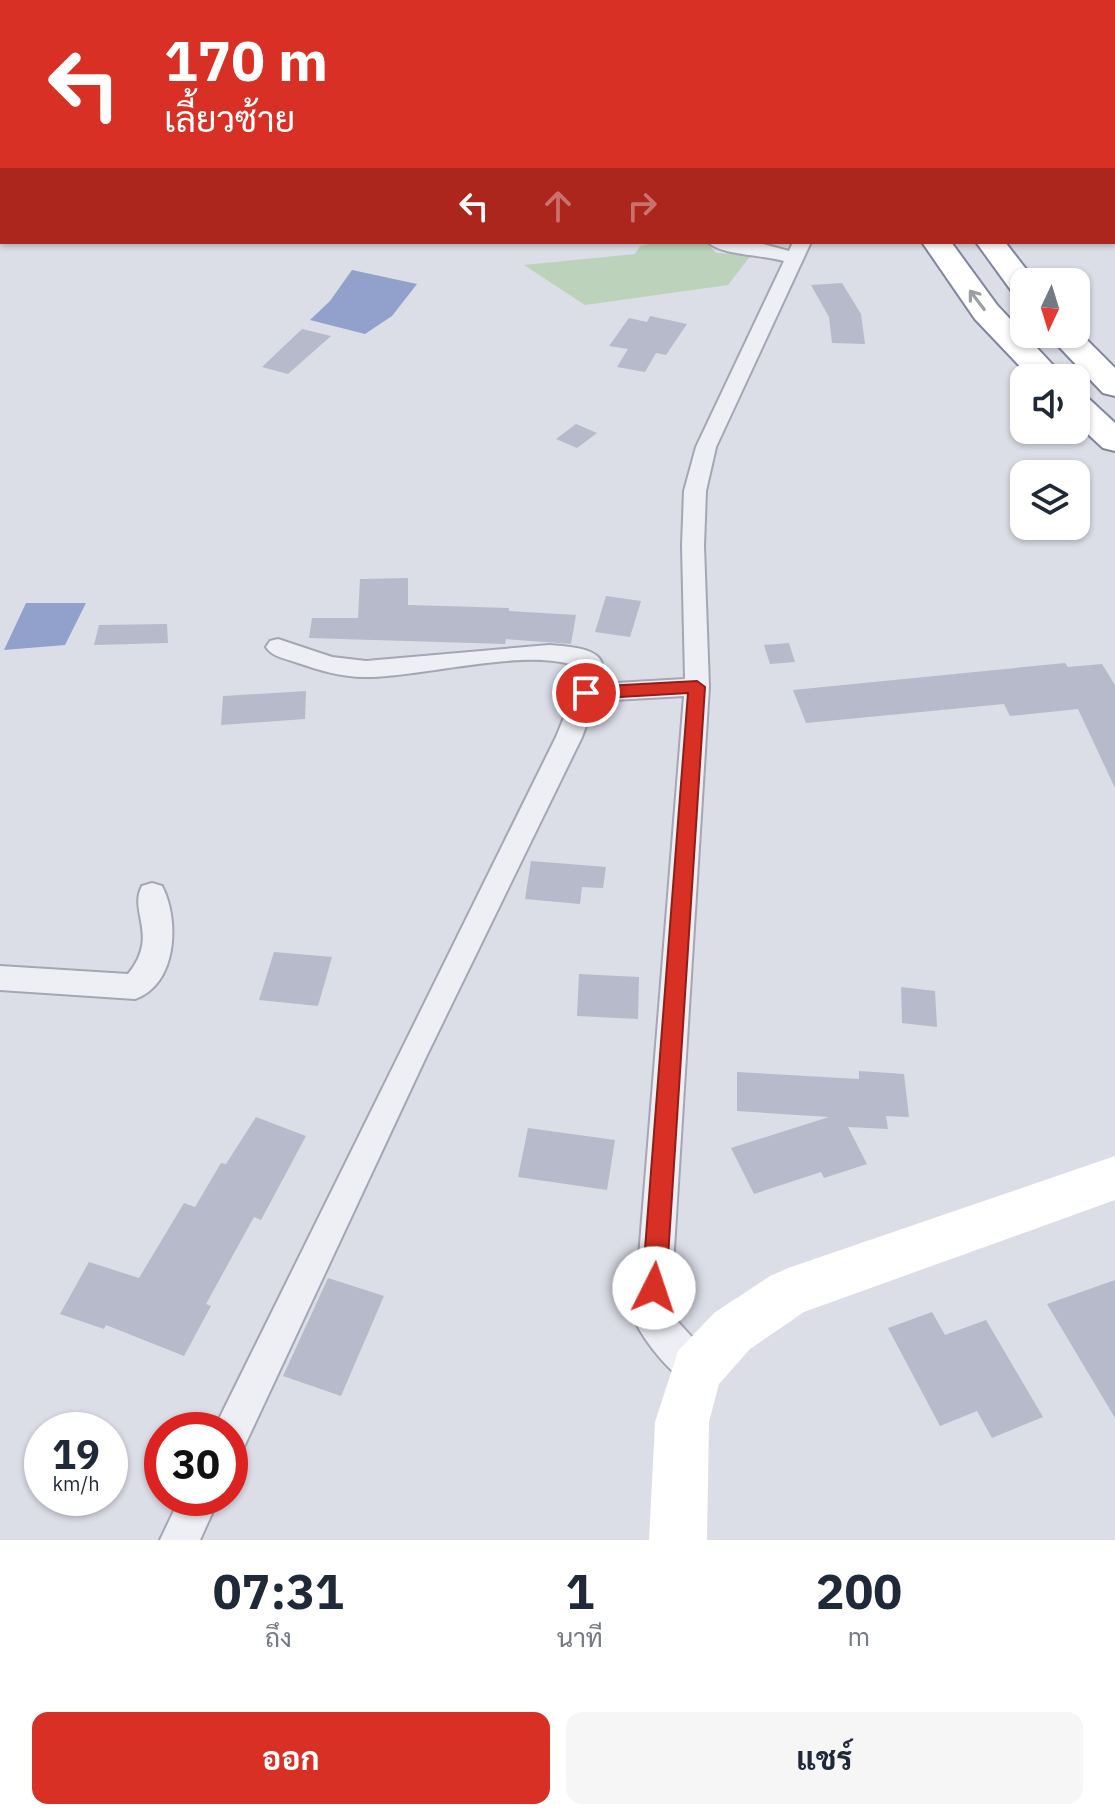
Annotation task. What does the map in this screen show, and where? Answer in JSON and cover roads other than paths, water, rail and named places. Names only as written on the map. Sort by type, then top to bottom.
[{"type":"highway","points":[[937,244],[986,312],[1036,364]]},
{"type":"highway","points":[[992,244],[1010,268]]},
{"type":"highway","points":[[1077,348],[1115,386]]},
{"type":"highway","points":[[1090,418],[1115,441]]},
{"type":"main road","points":[[678,1540],[682,1422],[697,1370],[732,1331],[788,1293],[1115,1178]]},
{"type":"street","points":[[697,1370],[652,1319],[697,687],[693,546],[695,491],[706,447],[798,250],[720,244]]},
{"type":"street","points":[[241,1412],[404,1071],[569,737],[586,693],[590,663],[584,658],[566,654],[508,655],[369,669],[343,668],[278,647]]},
{"type":"street","points":[[586,693],[697,687]]},
{"type":"street","points":[[0,978],[135,987],[149,972],[161,939],[152,894]]},
{"type":"street","points":[[180,1540],[191,1516]]},
{"type":"water","points":[[352,270],[417,284],[392,316],[365,334],[310,320],[330,301]]},
{"type":"water","points":[[26,603],[86,603],[65,645],[4,650]]}]
